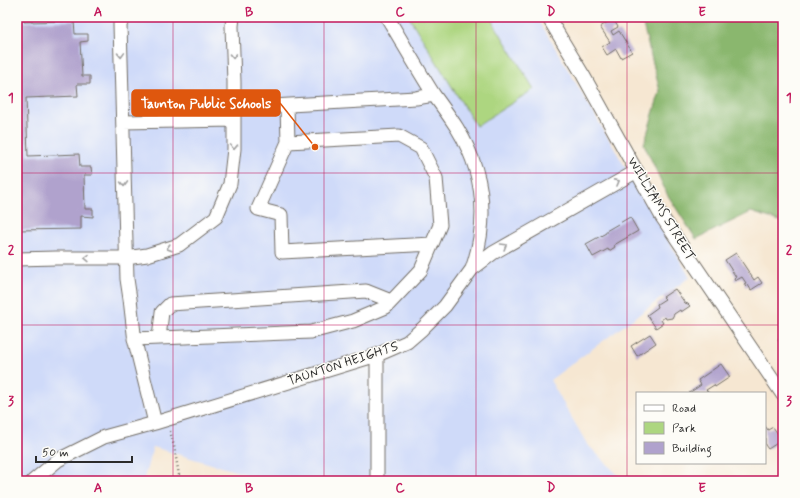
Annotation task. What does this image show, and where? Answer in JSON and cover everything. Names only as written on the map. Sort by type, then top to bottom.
[{"type":"street","points":[[125,17],[120,24],[127,279],[134,339],[161,421]]},
{"type":"street","points":[[17,259],[126,258],[147,254],[179,245],[216,217],[230,184],[234,149],[233,17]]},
{"type":"street","points":[[387,17],[434,95],[457,128],[478,173],[481,195],[481,220],[478,253],[472,269]]},
{"type":"street","name":"WILLIAMS STREET","points":[[548,17],[662,217],[783,395]]},
{"type":"street","points":[[123,122],[234,114],[287,106],[343,101],[416,98],[434,95]]},
{"type":"street","points":[[287,106],[288,142],[258,209],[281,215],[282,252],[432,244]]},
{"type":"street","points":[[134,339],[311,332],[353,321],[386,307],[421,270],[440,225],[436,178],[421,148],[399,136],[288,142]]},
{"type":"street","name":"TAUNTON HEIGHTS","points":[[32,481],[58,460],[104,437],[377,355],[407,342],[422,330],[445,306],[472,269],[504,246],[637,171]]},
{"type":"street","points":[[159,338],[162,312],[170,304],[366,290],[391,301]]},
{"type":"street","points":[[377,355],[377,481]]},
{"type":"path","points":[[161,421],[174,446],[180,481]]},
{"type":"shaded area","points":[[17,17],[537,17],[690,277],[550,380],[587,444],[621,478],[629,481],[270,481],[153,447],[143,481],[17,481]]},
{"type":"green space","points":[[409,17],[490,17],[534,89],[476,126]]},
{"type":"green space","points":[[641,17],[783,17],[783,222],[751,212],[696,239],[667,194],[644,144],[660,91]]},
{"type":"building","points":[[17,17],[24,17],[24,22],[74,21],[75,34],[88,34],[88,41],[80,42],[82,76],[90,76],[90,84],[77,84],[78,96],[26,98],[28,156],[79,154],[80,167],[91,167],[92,175],[84,175],[85,209],[93,209],[93,217],[81,216],[81,229],[17,230]]},
{"type":"building","points":[[247,17],[253,17],[253,20],[247,20]]},
{"type":"building","points":[[613,19],[618,27],[611,31],[613,35],[619,31],[632,52],[621,58],[616,49],[607,55],[602,47],[610,42],[600,27]]},
{"type":"building","points":[[630,217],[638,231],[614,245],[615,247],[609,251],[608,249],[593,257],[586,244]]},
{"type":"building","points":[[736,253],[754,280],[758,277],[762,283],[751,290],[748,285],[746,287],[744,284],[746,283],[742,277],[735,281],[734,279],[736,277],[725,260]]},
{"type":"building","points":[[675,289],[685,303],[690,306],[681,312],[680,310],[674,314],[672,318],[666,319],[665,317],[661,320],[663,323],[656,328],[647,315],[658,307],[657,304],[665,299],[663,297]]},
{"type":"building","points":[[650,334],[656,343],[637,356],[631,346]]},
{"type":"building","points":[[783,336],[783,348],[778,340]]},
{"type":"building","points":[[721,364],[730,377],[715,387],[714,385],[706,390],[708,392],[690,392],[701,385],[698,380]]},
{"type":"building","points":[[766,427],[768,430],[773,427],[782,440],[768,449],[766,446]]},
{"type":"place","name":"Taunton Public Schools","points":[[315,147]]}]
